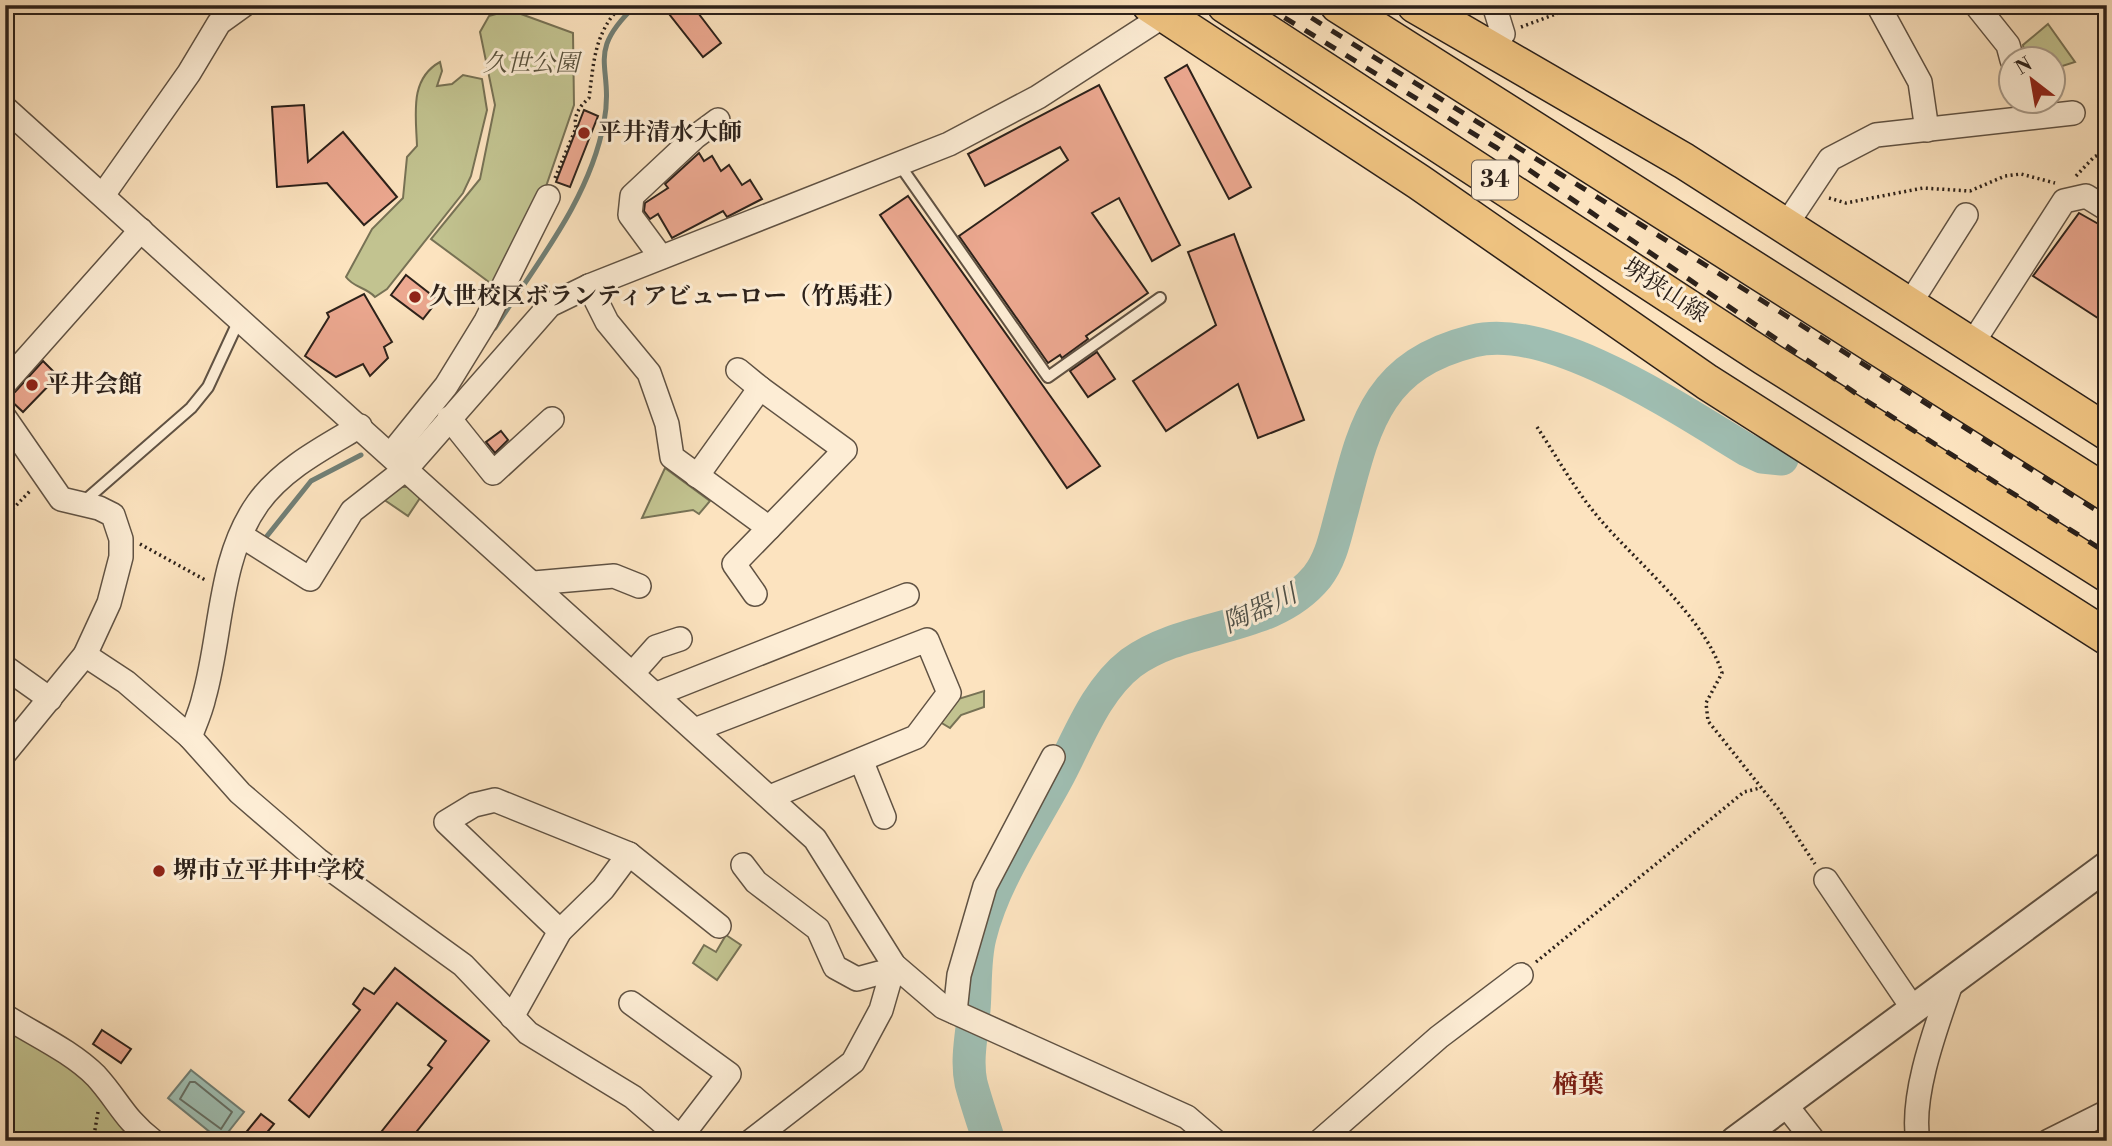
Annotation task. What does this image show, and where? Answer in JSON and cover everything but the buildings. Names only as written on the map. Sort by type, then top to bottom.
[{"type":"main road","name":"堺狭山線","points":[[1225,5],[1764,357],[2105,573]]},
{"type":"main road","name":"34","points":[[1338,5],[1526,127],[1802,298],[2107,493]]},
{"type":"main road","points":[[1415,5],[1490,39],[1786,225],[2107,432]]},
{"type":"main road","points":[[1165,8],[1707,382],[2107,637]]},
{"type":"street","points":[[103,195],[189,73],[219,23],[244,5]]},
{"type":"street","points":[[1490,39],[1494,5]]},
{"type":"street","points":[[1878,5],[1920,82],[1927,130]]},
{"type":"street","points":[[1976,5],[2008,46]]},
{"type":"street","points":[[242,536],[310,579],[352,511],[399,461],[449,418],[550,305],[589,286],[949,144],[1038,97],[1165,8]]},
{"type":"street","points":[[5,108],[697,729],[815,839],[892,971],[943,1007],[1187,1117],[1215,1141]]},
{"type":"street","points":[[2066,113],[2073,113]]},
{"type":"street","points":[[1786,225],[1830,159],[1853,144],[1876,135],[1927,130],[1996,115]]},
{"type":"street","points":[[661,257],[630,215],[632,196],[695,137],[718,120]]},
{"type":"street","points":[[1972,344],[2064,201],[2086,196],[2107,209]]},
{"type":"street","points":[[399,461],[486,321],[548,197]]},
{"type":"street","points":[[1909,304],[1966,215]]},
{"type":"street","points":[[5,383],[141,230]]},
{"type":"street","points":[[589,286],[607,322],[649,373],[667,425],[673,457],[769,528]]},
{"type":"street","points":[[738,370],[845,450],[734,564],[755,594]]},
{"type":"street","points":[[697,476],[760,388]]},
{"type":"street","points":[[5,418],[61,499],[113,515],[121,538],[121,557],[109,603],[85,655],[5,753]]},
{"type":"street","points":[[449,418],[493,473],[552,419]]},
{"type":"street","points":[[191,737],[205,696],[219,610],[242,536],[259,502],[300,463],[360,426]]},
{"type":"street","points":[[534,583],[614,576],[639,586]]},
{"type":"street","points":[[657,694],[907,596]]},
{"type":"street","points":[[633,673],[656,647],[680,639]]},
{"type":"street","points":[[697,729],[927,640],[949,693],[916,737],[770,797]]},
{"type":"street","points":[[85,655],[125,682],[191,737],[240,793],[318,860],[463,965],[528,1033],[633,1097],[682,1139],[729,1074],[631,1003]]},
{"type":"street","points":[[5,667],[50,699]]},
{"type":"street","points":[[958,1013],[963,962],[985,886],[1053,757]]},
{"type":"street","points":[[861,760],[884,817]]},
{"type":"street","points":[[561,931],[446,822],[474,805],[495,800],[629,854],[719,925]]},
{"type":"street","points":[[512,1017],[561,931],[603,889],[629,854]]},
{"type":"street","points":[[743,865],[757,882],[818,929],[835,967],[857,979],[892,971]]},
{"type":"street","points":[[1735,1141],[2107,866]]},
{"type":"street","points":[[1826,880],[1914,1010]]},
{"type":"street","points":[[751,1141],[853,1062],[881,1010],[892,971]]},
{"type":"street","points":[[1320,1141],[1439,1037],[1521,975]]},
{"type":"street","points":[[1918,1141],[1915,1124],[1920,1095],[1938,1021],[1952,981]]},
{"type":"street","points":[[5,1016],[83,1065],[97,1078],[132,1125],[153,1141]]},
{"type":"street","points":[[1786,1104],[1814,1141]]},
{"type":"street","points":[[2049,1141],[2107,1112]]},
{"type":"lane","points":[[899,164],[1048,377],[1160,298]]},
{"type":"lane","points":[[81,504],[191,408],[208,387],[240,318]]},
{"type":"path","points":[[548,197],[576,128],[574,120],[580,107],[589,98],[596,46],[607,20],[622,5]]},
{"type":"path","points":[[1490,39],[1580,5]]},
{"type":"path","points":[[2068,179],[2078,175],[2094,157],[2107,150]]},
{"type":"path","points":[[1806,193],[1846,203],[1923,188],[1970,191],[2005,176],[2021,174],[2053,183],[2061,181]]},
{"type":"path","points":[[1537,427],[1598,517],[1634,552],[1715,651],[1722,673],[1706,704],[1709,722],[1780,811],[1826,880]]},
{"type":"path","points":[[5,517],[44,478]]},
{"type":"path","points":[[139,544],[225,590]]},
{"type":"path","points":[[1521,975],[1744,792],[1760,788]]},
{"type":"green space","name":"久世公園","points":[[510,10],[573,33],[574,105],[542,198],[497,288],[431,239],[480,179],[495,105],[480,32],[489,16]]},
{"type":"green space","points":[[2048,24],[2064,46],[2023,46]]},
{"type":"green space","points":[[2066,49],[2075,62],[2066,65]]},
{"type":"green space","points":[[440,62],[442,71],[437,86],[452,84],[463,75],[482,79],[487,110],[471,176],[463,193],[387,289],[375,297],[346,277],[372,229],[403,198],[407,157],[417,146],[416,99],[423,78]]},
{"type":"green space","points":[[665,468],[710,501],[699,514],[693,510],[642,518]]},
{"type":"green space","points":[[400,487],[411,487],[420,498],[408,516],[383,499]]},
{"type":"green space","points":[[984,691],[984,707],[961,715],[950,728],[940,722],[955,700]]},
{"type":"green space","points":[[726,935],[741,945],[717,980],[693,963],[704,945],[716,952]]},
{"type":"green space","points":[[5,1024],[90,1082],[139,1141],[5,1141]]},
{"type":"water","points":[[191,1070],[244,1112],[221,1141],[168,1098]]},
{"type":"waterway","points":[[495,328],[560,230],[587,178],[604,122],[605,49],[610,36],[636,5]]},
{"type":"waterway","name":"陶器川","points":[[989,1141],[971,1083],[969,1065],[980,937],[1004,874],[1089,715],[1108,687],[1131,663],[1177,640],[1253,618],[1276,608],[1298,595],[1317,577],[1332,548],[1357,455],[1367,429],[1378,405],[1393,385],[1413,367],[1440,352],[1473,341],[1504,338],[1539,344],[1576,356],[1614,373],[1747,450],[1762,457],[1782,459]]},
{"type":"waterway","points":[[267,536],[311,481],[361,455]]},
{"type":"railway","points":[[1264,5],[1497,148],[1867,401],[2107,553]]},
{"type":"railway","points":[[1291,5],[2107,517]]},
{"type":"place","name":"平井清水大師","points":[[584,133]]},
{"type":"place","name":"久世校区ボランティアビューロー（竹馬荘）","points":[[415,297]]},
{"type":"place","name":"平井会館","points":[[32,385]]},
{"type":"place","name":"堺市立平井中学校","points":[[159,871]]},
{"type":"district","name":"楢葉","points":[[1578,1085]]}]
